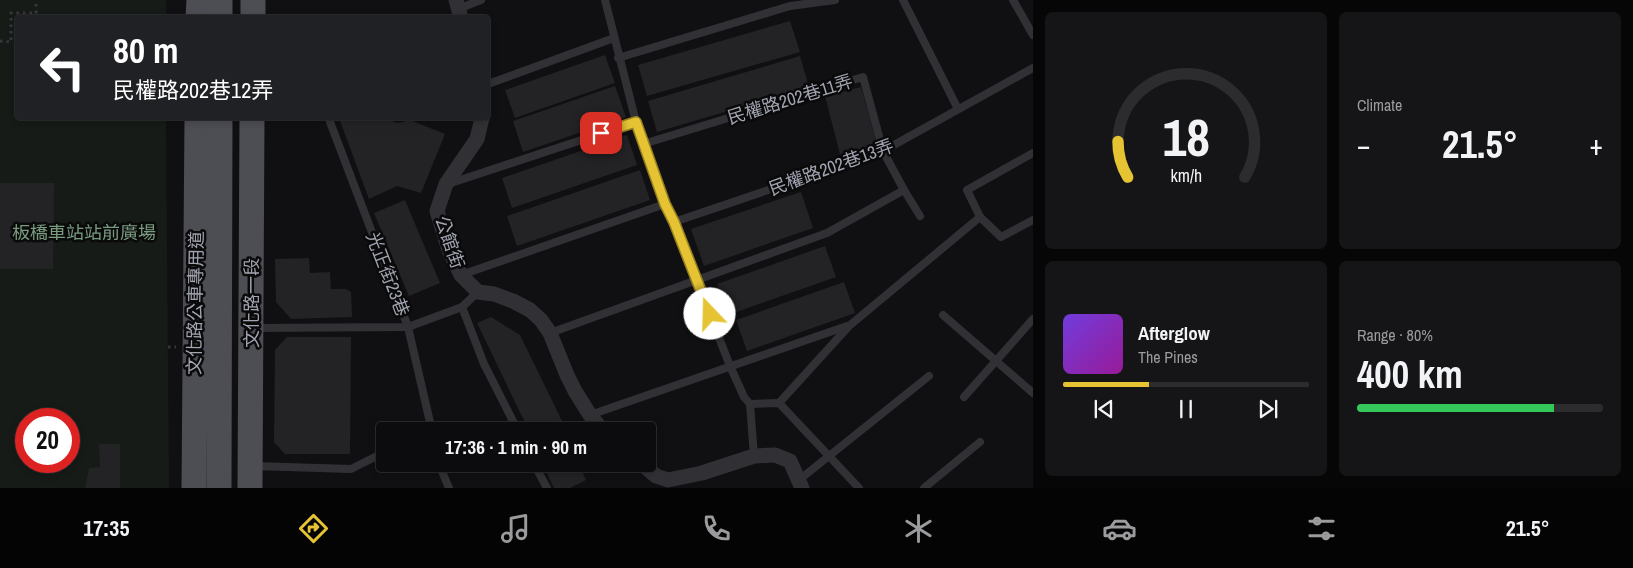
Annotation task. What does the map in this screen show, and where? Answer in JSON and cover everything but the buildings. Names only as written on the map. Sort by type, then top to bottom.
[{"type":"main road","points":[[198,15],[199,0]]},
{"type":"main road","points":[[220,0],[220,15]]},
{"type":"main road","points":[[252,15],[253,0]]},
{"type":"main road","name":"文化路公車專用道","points":[[194,488],[197,120]]},
{"type":"main road","name":"文化路一段","points":[[219,488],[220,120]]},
{"type":"main road","name":"文化路一段","points":[[250,477],[252,120]]},
{"type":"street","name":"公館街","points":[[478,292],[461,275],[449,250],[437,211],[446,184],[477,139],[482,120]]},
{"type":"street","points":[[478,292],[494,294],[530,310],[541,320],[550,333],[567,375],[596,422]]},
{"type":"street","points":[[651,472],[656,476],[668,480],[702,473],[754,456],[775,455],[790,460],[801,484]]},
{"type":"lane","points":[[458,9],[481,0]]},
{"type":"lane","points":[[605,0],[618,58],[636,122],[665,204],[674,222],[730,366],[744,397],[750,404],[754,456]]},
{"type":"lane","points":[[618,58],[790,6],[835,0]]},
{"type":"lane","points":[[903,0],[958,109]]},
{"type":"lane","points":[[1013,0],[1033,35]]},
{"type":"lane","points":[[490,83],[614,38]]},
{"type":"lane","name":"民權路202巷13弄","points":[[674,222],[883,151],[1033,68]]},
{"type":"lane","name":"民權路202巷11弄","points":[[644,144],[863,77],[883,151]]},
{"type":"lane","name":"光正街23巷","points":[[330,122],[408,327],[430,422]]},
{"type":"lane","points":[[446,184],[636,122]]},
{"type":"lane","points":[[883,151],[920,216]]},
{"type":"lane","points":[[1033,153],[967,190],[980,217],[1001,237],[1033,220]]},
{"type":"lane","points":[[550,333],[827,233],[904,190]]},
{"type":"lane","points":[[461,275],[665,204]]},
{"type":"lane","points":[[750,404],[779,403],[849,326],[980,217]]},
{"type":"lane","points":[[251,328],[408,327],[462,307],[478,292]]},
{"type":"lane","points":[[462,307],[484,364],[513,422]]},
{"type":"lane","points":[[943,315],[1033,393]]},
{"type":"lane","points":[[964,397],[1033,319]]},
{"type":"lane","points":[[590,415],[849,326]]},
{"type":"lane","points":[[801,484],[827,456],[929,376]]},
{"type":"lane","points":[[779,403],[859,488]]},
{"type":"lane","points":[[924,488],[980,442]]},
{"type":"lane","points":[[250,477],[351,469],[376,456]]},
{"type":"lane","points":[[442,472],[449,488]]},
{"type":"lane","points":[[538,472],[546,488]]},
{"type":"path","points":[[0,41],[11,42],[11,13],[36,13],[36,0]]},
{"type":"green space","name":"板橋車站站前廣場","points":[[0,0],[166,0],[166,15],[15,15],[15,120],[166,120],[169,488],[0,488]]},
{"type":"route","points":[[601,133],[636,122],[665,204],[674,222],[710,314]]}]
